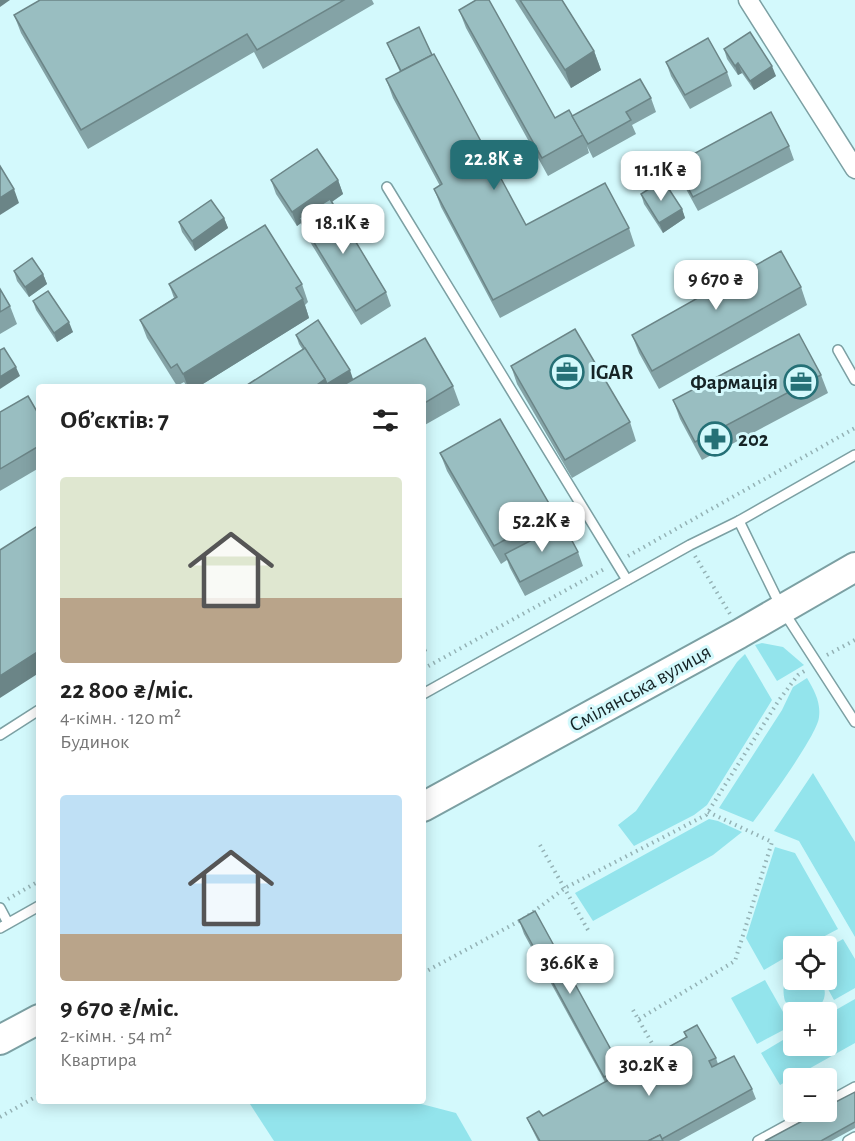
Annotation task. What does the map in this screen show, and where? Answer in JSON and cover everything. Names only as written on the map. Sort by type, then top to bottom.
[{"type":"main road","name":"Смілянська вулиця","points":[[426,805],[740,634],[855,567]]},
{"type":"main road","points":[[0,1040],[36,1021]]},
{"type":"street","points":[[748,0],[855,169]]},
{"type":"lane","points":[[387,187],[627,580]]},
{"type":"lane","points":[[838,350],[855,380]]},
{"type":"lane","points":[[426,692],[690,544],[739,521],[855,455]]},
{"type":"lane","points":[[739,521],[782,609],[855,722]]},
{"type":"lane","points":[[0,735],[36,712]]},
{"type":"lane","points":[[0,906],[4,926],[36,908]]},
{"type":"lane","points":[[837,1097],[855,1088]]},
{"type":"lane","points":[[758,1141],[793,1122]]},
{"type":"lane","points":[[848,1141],[855,1137]]},
{"type":"path","points":[[426,667],[855,428]]},
{"type":"path","points":[[690,544],[703,572],[730,615]]},
{"type":"path","points":[[426,971],[525,918],[565,888],[706,814],[779,700],[798,675],[819,664],[827,655],[855,640]]},
{"type":"path","points":[[639,1019],[735,961],[772,842],[708,812]]},
{"type":"path","points":[[540,845],[588,930]]},
{"type":"path","points":[[0,906],[36,883]]},
{"type":"path","points":[[633,1010],[653,1045]]},
{"type":"path","points":[[0,1118],[36,1097]]},
{"type":"shaded area","points":[[762,643],[783,647],[804,665],[777,681],[755,645]]},
{"type":"shaded area","points":[[745,654],[772,700],[707,805],[694,815],[634,846],[618,825],[636,811],[737,662]]},
{"type":"shaded area","points":[[807,678],[818,701],[819,717],[810,738],[790,770],[753,822],[719,808],[782,710],[793,687]]},
{"type":"shaded area","points":[[813,773],[855,842],[855,937],[799,841],[774,831]]},
{"type":"shaded area","points":[[709,819],[742,832],[713,855],[593,921],[575,893]]},
{"type":"shaded area","points":[[775,847],[795,853],[838,929],[825,936],[783,936],[783,959],[764,970],[746,938]]},
{"type":"shaded area","points":[[843,939],[855,959],[855,988],[834,1000],[828,990],[837,990],[837,942]]},
{"type":"shaded area","points":[[765,980],[783,1012],[783,1030],[757,1044],[731,998]]},
{"type":"shaded area","points":[[784,990],[824,990],[824,997],[822,1002],[786,1002]]},
{"type":"shaded area","points":[[855,999],[855,1043],[837,1053],[837,1009]]},
{"type":"shaded area","points":[[783,1040],[783,1056],[832,1056],[810,1068],[783,1068],[783,1083],[780,1085],[761,1053]]},
{"type":"shaded area","points":[[250,1104],[422,1104],[456,1113],[472,1141],[274,1141]]},
{"type":"building","points":[[40,0],[344,0],[257,50],[247,34],[81,130],[14,15]]},
{"type":"building","points":[[476,0],[489,0],[555,118],[569,110],[583,135],[542,158],[459,10]]},
{"type":"building","points":[[520,0],[562,0],[594,51],[565,70]]},
{"type":"building","points":[[419,27],[432,55],[401,71],[387,43]]},
{"type":"building","points":[[750,32],[772,66],[750,81],[738,63],[735,66],[724,49]]},
{"type":"building","points":[[708,38],[727,72],[685,95],[666,62]]},
{"type":"building","points":[[434,54],[526,225],[605,183],[629,228],[493,300],[434,189],[442,184],[386,79]]},
{"type":"building","points":[[640,79],[651,98],[626,112],[631,120],[588,144],[572,116]]},
{"type":"building","points":[[771,112],[789,146],[693,197],[675,164]]},
{"type":"building","points":[[317,149],[338,180],[292,212],[271,180]]},
{"type":"building","points":[[0,166],[14,189],[0,198]]},
{"type":"building","points":[[663,180],[682,209],[659,223],[641,194]]},
{"type":"building","points":[[330,199],[386,292],[356,311],[299,218]]},
{"type":"building","points":[[211,200],[224,218],[192,241],[179,222]]},
{"type":"building","points":[[265,225],[302,284],[296,288],[303,299],[183,374],[177,364],[171,368],[140,320],[177,297],[169,284]]},
{"type":"building","points":[[781,251],[801,287],[652,371],[632,335]]},
{"type":"building","points":[[32,258],[43,274],[25,287],[14,271]]},
{"type":"building","points":[[0,289],[10,306],[0,312]]},
{"type":"building","points":[[48,291],[69,322],[54,333],[33,301]]},
{"type":"building","points":[[318,320],[350,370],[327,384],[296,335]]},
{"type":"building","points":[[575,329],[630,422],[565,460],[511,366]]},
{"type":"building","points":[[799,334],[821,375],[695,442],[673,400]]},
{"type":"building","points":[[425,338],[453,386],[426,402],[426,384],[345,384]]},
{"type":"building","points":[[4,348],[16,367],[0,377],[0,350]]},
{"type":"building","points":[[305,348],[325,379],[318,384],[249,384]]},
{"type":"building","points":[[28,396],[36,410],[36,448],[0,469],[0,412]]},
{"type":"building","points":[[500,419],[554,512],[494,546],[440,453]]},
{"type":"building","points":[[563,524],[578,552],[520,582],[505,554]]},
{"type":"building","points":[[36,527],[36,653],[0,676],[0,550]]},
{"type":"building","points":[[535,911],[621,1068],[604,1077],[519,920]]},
{"type":"building","points":[[697,1025],[716,1058],[709,1061],[712,1067],[734,1056],[752,1089],[662,1139],[660,1135],[648,1141],[540,1141],[527,1118],[539,1111],[543,1116],[687,1037],[684,1032]]},
{"type":"building","points":[[855,1092],[855,1122],[821,1141],[765,1141],[800,1122],[837,1122],[837,1101]]},
{"type":"building","points":[[660,1135],[663,1141],[648,1141]]},
{"type":"place","name":"IGAR","points":[[567,372]]},
{"type":"place","name":"Фармація","points":[[801,382]]},
{"type":"place","name":"202","points":[[715,439]]}]
